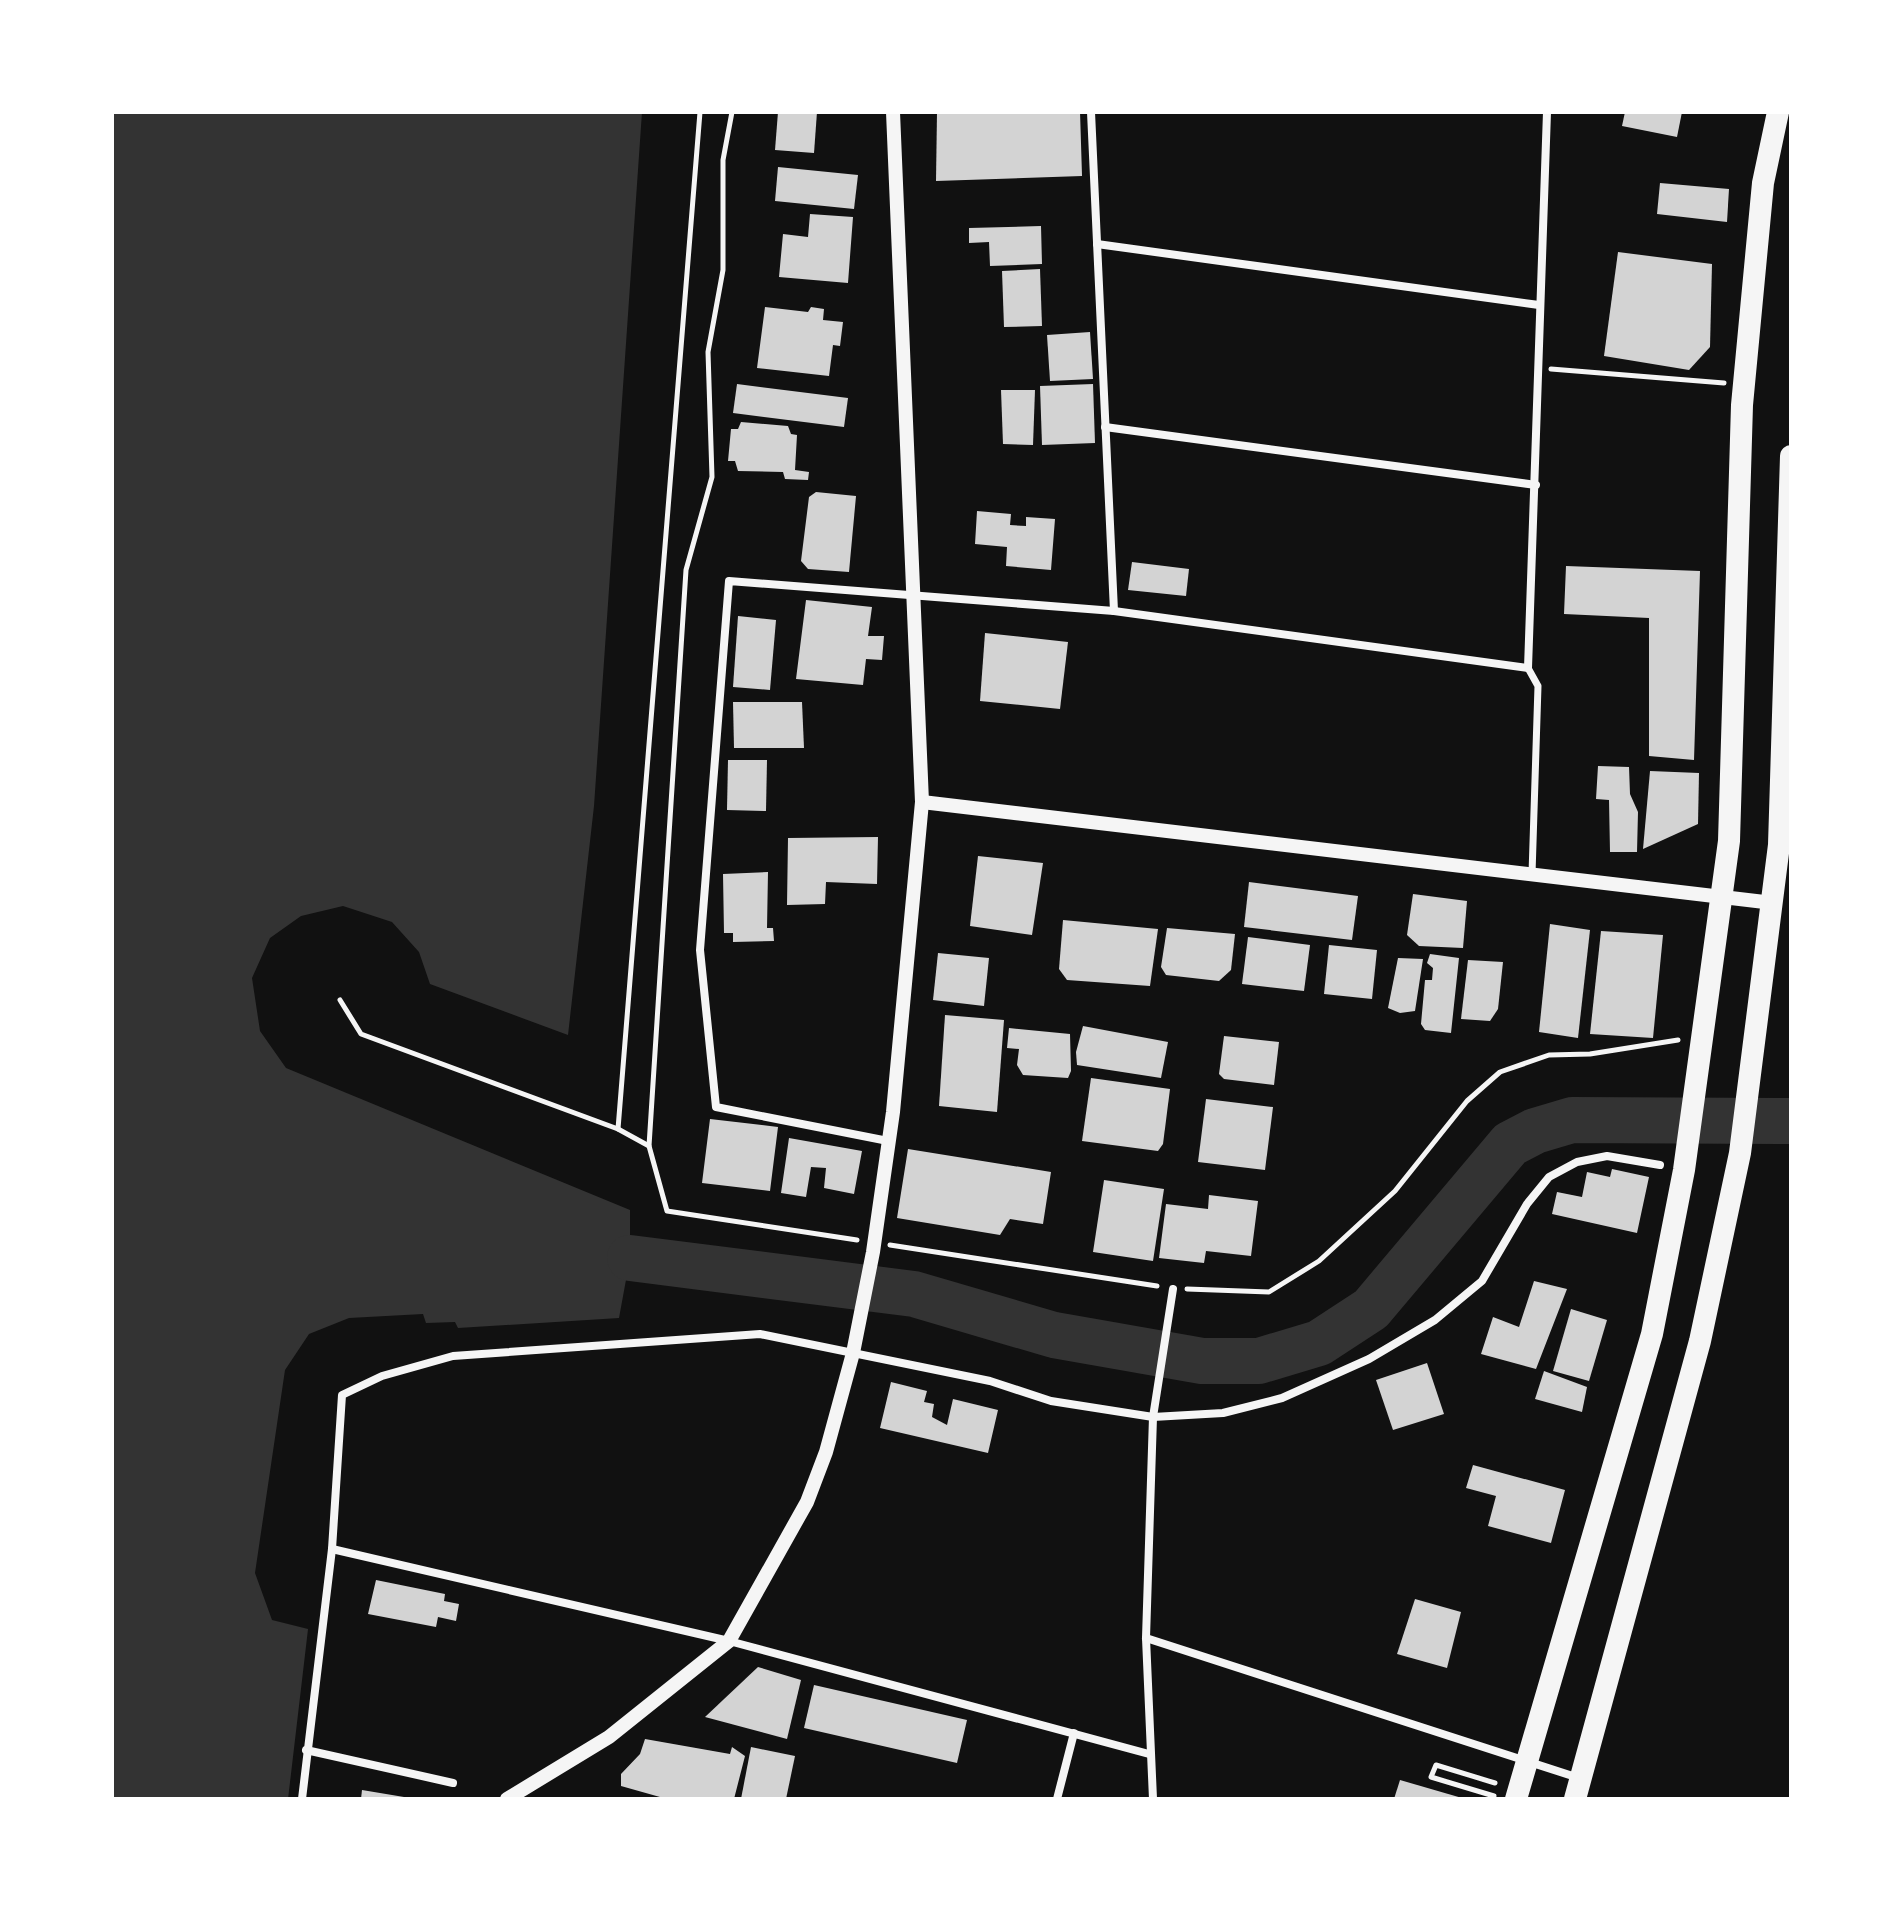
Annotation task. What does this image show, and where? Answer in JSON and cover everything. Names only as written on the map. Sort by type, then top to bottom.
[{"type":"highway","points":[[1516,1799],[1652,1334],[1686,1153],[1729,841],[1742,405],[1763,183],[1778,112]]},
{"type":"highway","points":[[1578,1789],[1700,1341],[1740,1153],[1781,819],[1791,456]]},
{"type":"street","points":[[512,1798],[609,1737],[729,1641],[807,1502],[826,1452],[854,1346],[874,1248],[888,1141],[922,802],[893,112]]},
{"type":"street","points":[[1091,112],[1114,611]]},
{"type":"street","points":[[1532,874],[1538,686],[1528,668],[1547,112]]},
{"type":"street","points":[[1097,244],[1539,305]]},
{"type":"street","points":[[1105,427],[1536,485]]},
{"type":"street","points":[[888,1141],[716,1107],[700,950],[729,581],[1114,611],[1528,668]]},
{"type":"street","points":[[922,802],[1773,903]]},
{"type":"street","points":[[302,1799],[332,1549],[342,1395],[382,1376],[453,1356],[760,1334],[854,1346],[990,1381],[1051,1401],[1153,1417],[1223,1413],[1282,1398],[1369,1359],[1435,1320],[1482,1281],[1527,1204],[1549,1177],[1577,1162],[1607,1156],[1660,1165]]},
{"type":"street","points":[[1153,1799],[1146,1638],[1153,1417],[1173,1289]]},
{"type":"street","points":[[332,1549],[729,1641],[1149,1754]]},
{"type":"street","points":[[1146,1638],[1526,1762],[1578,1789]]},
{"type":"street","points":[[1057,1799],[1074,1733]]},
{"type":"street","points":[[306,1750],[453,1783]]},
{"type":"path","points":[[618,1129],[700,112]]},
{"type":"path","points":[[732,112],[723,160],[723,270],[708,352],[712,477],[686,570],[649,1146],[667,1211],[874,1248],[1173,1289],[1269,1292],[1319,1261],[1395,1191],[1467,1101],[1500,1072],[1549,1055],[1590,1054],[1681,1039]]},
{"type":"path","points":[[1538,368],[1732,384]]},
{"type":"path","points":[[340,1000],[361,1034],[618,1129],[649,1146]]},
{"type":"path","points":[[1495,1783],[1436,1765],[1431,1777],[1505,1799]]},
{"type":"shaded area","points":[[112,112],[642,112],[594,806],[568,1035],[430,984],[419,952],[392,922],[343,906],[301,916],[270,938],[252,978],[260,1031],[286,1068],[630,1210],[630,1258],[619,1318],[458,1328],[455,1322],[426,1323],[423,1314],[349,1318],[309,1334],[285,1370],[255,1573],[272,1620],[308,1629],[288,1799],[112,1799]]},
{"type":"building","points":[[778,112],[817,112],[814,153],[775,150]]},
{"type":"building","points":[[937,112],[1080,112],[1082,176],[936,181]]},
{"type":"building","points":[[1625,112],[1682,112],[1677,137],[1622,126]]},
{"type":"building","points":[[778,167],[858,175],[854,209],[775,201]]},
{"type":"building","points":[[1660,183],[1729,189],[1727,222],[1657,214]]},
{"type":"building","points":[[810,214],[853,217],[848,283],[779,277],[783,234],[808,237]]},
{"type":"building","points":[[1041,226],[1042,264],[990,266],[989,242],[969,243],[969,228]]},
{"type":"building","points":[[1618,252],[1712,264],[1710,347],[1689,370],[1604,356]]},
{"type":"building","points":[[1040,269],[1042,326],[1004,327],[1002,271]]},
{"type":"building","points":[[765,307],[808,312],[811,307],[824,309],[823,320],[843,322],[840,346],[833,345],[829,376],[757,368]]},
{"type":"building","points":[[1090,332],[1093,379],[1050,381],[1047,335]]},
{"type":"building","points":[[737,384],[848,398],[844,427],[733,413]]},
{"type":"building","points":[[1093,384],[1095,443],[1042,445],[1040,386]]},
{"type":"building","points":[[1001,390],[1035,390],[1033,445],[1003,444]]},
{"type":"building","points":[[741,422],[788,426],[791,434],[797,435],[795,470],[809,472],[808,480],[785,479],[783,472],[738,471],[735,461],[728,461],[731,429],[738,429]]},
{"type":"building","points":[[816,492],[856,496],[849,572],[808,569],[801,561],[809,497]]},
{"type":"building","points":[[977,511],[1011,514],[1010,525],[1026,526],[1026,517],[1055,519],[1051,570],[1006,566],[1007,547],[975,544]]},
{"type":"building","points":[[1132,562],[1189,569],[1186,596],[1128,590]]},
{"type":"building","points":[[1566,566],[1700,571],[1694,760],[1649,756],[1649,618],[1564,614]]},
{"type":"building","points":[[806,600],[872,607],[868,636],[884,636],[882,660],[866,659],[863,685],[796,679]]},
{"type":"building","points":[[738,616],[776,620],[770,690],[733,687]]},
{"type":"building","points":[[985,633],[1068,642],[1060,709],[980,701]]},
{"type":"building","points":[[733,702],[802,702],[804,748],[734,748]]},
{"type":"building","points":[[728,760],[767,760],[766,811],[727,810]]},
{"type":"building","points":[[1598,766],[1629,767],[1630,794],[1638,812],[1637,852],[1610,852],[1609,800],[1596,799]]},
{"type":"building","points":[[1650,771],[1699,773],[1698,824],[1643,849]]},
{"type":"building","points":[[878,837],[877,884],[826,882],[825,904],[787,905],[788,838]]},
{"type":"building","points":[[978,856],[1043,863],[1032,935],[970,926]]},
{"type":"building","points":[[768,872],[767,928],[773,928],[774,941],[733,942],[733,933],[724,933],[723,874]]},
{"type":"building","points":[[1249,882],[1358,896],[1352,940],[1244,927]]},
{"type":"building","points":[[1413,894],[1467,901],[1463,948],[1419,946],[1407,935]]},
{"type":"building","points":[[1063,920],[1158,929],[1150,986],[1067,980],[1059,969]]},
{"type":"building","points":[[1550,924],[1590,930],[1578,1038],[1539,1032]]},
{"type":"building","points":[[1167,928],[1235,934],[1231,970],[1219,981],[1166,975],[1161,967]]},
{"type":"building","points":[[1601,931],[1663,935],[1653,1038],[1590,1034]]},
{"type":"building","points":[[1248,937],[1310,945],[1304,991],[1242,984]]},
{"type":"building","points":[[1329,945],[1377,950],[1372,999],[1324,994]]},
{"type":"building","points":[[938,953],[989,958],[984,1006],[933,1000]]},
{"type":"building","points":[[1430,954],[1459,958],[1451,1033],[1425,1030],[1421,1024],[1425,980],[1432,980],[1433,968],[1427,963]]},
{"type":"building","points":[[1398,958],[1423,959],[1415,1011],[1400,1013],[1388,1008]]},
{"type":"building","points":[[1468,960],[1503,962],[1498,1009],[1490,1021],[1461,1019]]},
{"type":"building","points":[[945,1015],[1004,1020],[997,1112],[939,1106]]},
{"type":"building","points":[[1083,1026],[1168,1042],[1161,1078],[1077,1065],[1076,1052]]},
{"type":"building","points":[[1009,1028],[1070,1034],[1071,1071],[1068,1078],[1023,1075],[1017,1065],[1019,1049],[1007,1048]]},
{"type":"building","points":[[1224,1036],[1279,1042],[1274,1085],[1224,1079],[1219,1074]]},
{"type":"building","points":[[1091,1078],[1170,1089],[1163,1144],[1158,1151],[1082,1141]]},
{"type":"building","points":[[1206,1099],[1273,1107],[1265,1170],[1198,1162]]},
{"type":"building","points":[[710,1119],[778,1127],[770,1191],[702,1183]]},
{"type":"building","points":[[789,1138],[862,1151],[854,1194],[824,1188],[826,1168],[811,1167],[806,1197],[781,1193]]},
{"type":"building","points":[[908,1149],[1051,1172],[1043,1224],[1010,1219],[1000,1235],[897,1218]]},
{"type":"building","points":[[1612,1169],[1649,1177],[1637,1233],[1552,1214],[1557,1192],[1582,1197],[1587,1172],[1610,1177]]},
{"type":"building","points":[[1104,1180],[1164,1189],[1153,1261],[1093,1252]]},
{"type":"building","points":[[1209,1195],[1258,1201],[1251,1256],[1206,1251],[1204,1263],[1159,1258],[1166,1204],[1208,1209]]},
{"type":"building","points":[[1534,1281],[1567,1289],[1536,1369],[1481,1354],[1493,1317],[1519,1327]]},
{"type":"building","points":[[1571,1309],[1607,1320],[1589,1381],[1553,1371]]},
{"type":"building","points":[[1427,1363],[1444,1414],[1393,1430],[1376,1380]]},
{"type":"building","points":[[1544,1371],[1587,1387],[1582,1412],[1535,1399]]},
{"type":"building","points":[[891,1382],[927,1391],[924,1402],[934,1404],[932,1417],[947,1425],[953,1399],[998,1410],[988,1453],[880,1428]]},
{"type":"building","points":[[1473,1465],[1565,1490],[1551,1543],[1488,1526],[1496,1496],[1466,1488]]},
{"type":"building","points":[[376,1580],[445,1594],[444,1601],[459,1604],[456,1621],[438,1617],[436,1627],[368,1614]]},
{"type":"building","points":[[1415,1599],[1461,1612],[1447,1668],[1397,1654]]},
{"type":"building","points":[[758,1667],[801,1680],[787,1739],[705,1717]]},
{"type":"building","points":[[814,1685],[967,1720],[957,1763],[804,1728]]},
{"type":"building","points":[[645,1739],[730,1754],[732,1747],[745,1756],[734,1799],[667,1799],[621,1786],[621,1774],[640,1754]]},
{"type":"building","points":[[751,1747],[795,1756],[786,1799],[741,1799]]},
{"type":"building","points":[[1400,1780],[1462,1798],[1462,1799],[1394,1799]]},
{"type":"building","points":[[362,1790],[404,1797],[404,1799],[361,1799]]},
{"type":"waterway","points":[[630,1258],[914,1294],[1054,1335],[1202,1361],[1259,1361],[1319,1343],[1371,1309],[1510,1144],[1535,1131],[1572,1120],[1791,1121]]}]
